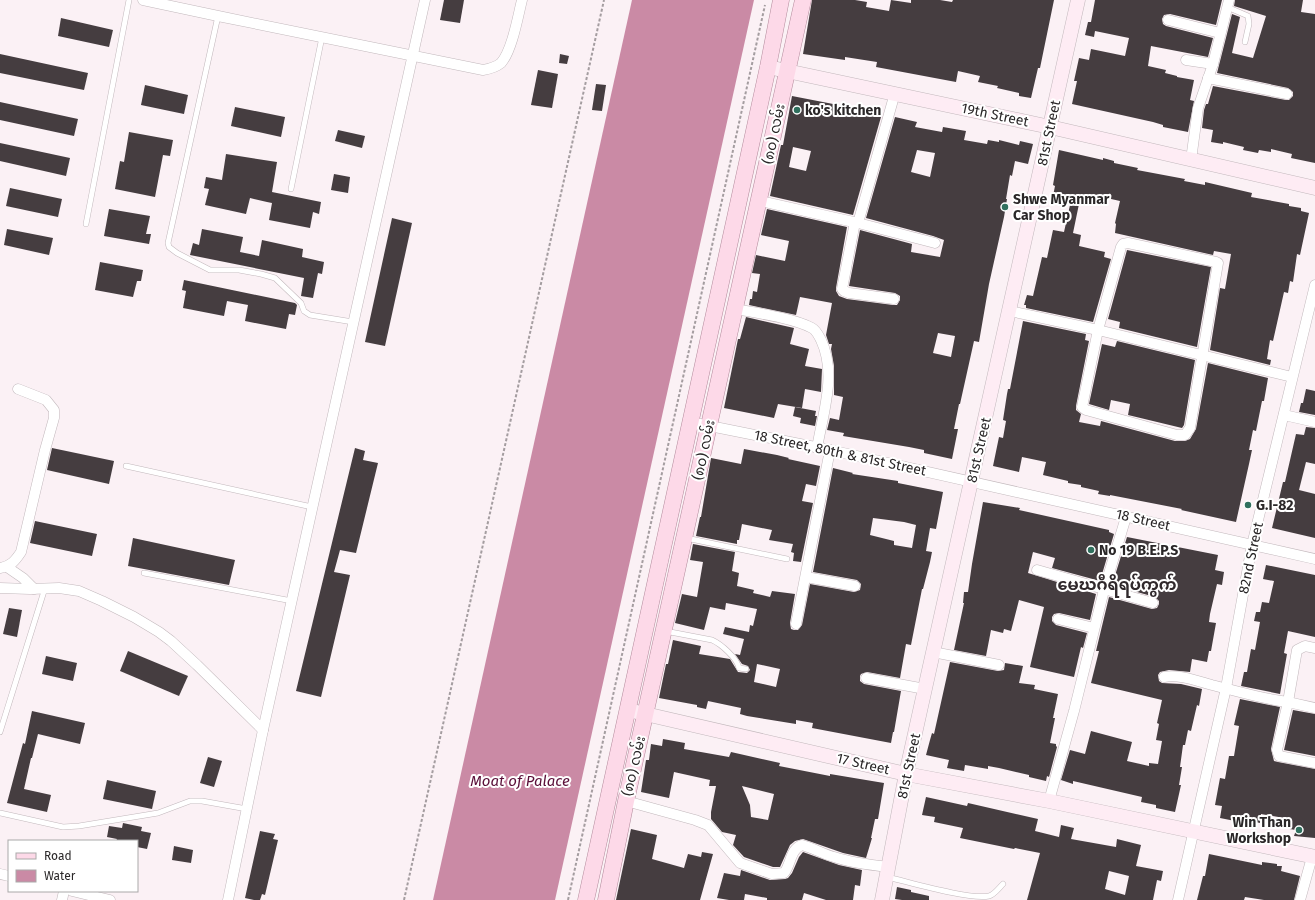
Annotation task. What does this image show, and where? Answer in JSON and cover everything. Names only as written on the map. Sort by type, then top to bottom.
[{"type":"main road","name":"(၈၀) လမ်း","points":[[586,900],[768,67],[781,0]]},
{"type":"main road","name":"(၈၀) လမ်း","points":[[606,900],[626,801],[760,201],[803,0]]},
{"type":"street","points":[[143,0],[477,69],[489,69],[501,63],[515,30],[522,0]]},
{"type":"street","points":[[228,900],[263,730],[425,0]]},
{"type":"street","name":"81st Street","points":[[882,900],[906,774],[1078,0]]},
{"type":"street","points":[[1191,160],[1198,108],[1213,64],[1228,4]]},
{"type":"street","points":[[1168,20],[1220,33]]},
{"type":"street","points":[[1186,60],[1213,64]]},
{"type":"street","name":"19th Street","points":[[768,67],[1050,127],[1315,188]]},
{"type":"street","points":[[1208,78],[1287,94]]},
{"type":"street","points":[[894,299],[849,293],[842,289],[857,223],[895,93]]},
{"type":"street","points":[[760,201],[857,223],[935,243]]},
{"type":"street","points":[[1128,243],[1218,263],[1219,266],[1190,428],[1188,433],[1185,435],[1177,435],[1084,409],[1082,406],[1098,330],[1123,244],[1128,243]]},
{"type":"street","name":"82nd Street","points":[[1178,900],[1226,688],[1252,545],[1315,285]]},
{"type":"street","points":[[735,309],[799,323],[814,329],[820,338],[826,350],[829,383],[817,448]]},
{"type":"street","points":[[1010,311],[1098,330],[1292,377]]},
{"type":"street","points":[[4,567],[13,562],[21,552],[44,450],[54,418],[54,410],[46,400],[18,388]]},
{"type":"street","points":[[1284,415],[1315,422]]},
{"type":"street","points":[[690,422],[709,426]]},
{"type":"street","name":"18 Street, 80th & 81st Street","points":[[709,426],[830,450],[971,481]]},
{"type":"street","points":[[796,624],[830,450]]},
{"type":"street","name":"18 Street","points":[[971,481],[1315,559]]},
{"type":"street","points":[[1049,801],[1074,711],[1104,590],[1126,517]]},
{"type":"street","points":[[4,567],[23,578],[34,589]]},
{"type":"street","points":[[1037,570],[1153,603]]},
{"type":"street","points":[[806,577],[855,586]]},
{"type":"street","points":[[0,588],[59,588],[79,591],[134,617],[159,632],[197,665],[263,730]]},
{"type":"street","points":[[1058,619],[1094,628]]},
{"type":"street","points":[[1315,648],[1305,646],[1297,650],[1288,702],[1277,750],[1280,756],[1315,763]]},
{"type":"street","points":[[933,652],[999,665]]},
{"type":"street","points":[[1164,677],[1170,675],[1257,697],[1315,708]]},
{"type":"street","points":[[866,678],[925,689]]},
{"type":"street","name":"17 Street","points":[[628,710],[906,774],[1049,801],[1314,857]]},
{"type":"street","points":[[626,801],[708,825],[740,863],[772,874],[784,873],[790,858],[798,846],[802,845],[833,857],[888,872]]},
{"type":"street","points":[[1300,900],[1314,857]]},
{"type":"street","points":[[76,892],[110,900]]},
{"type":"lane","points":[[86,224],[129,0]]},
{"type":"lane","points":[[1228,4],[1248,16],[1249,24],[1245,42]]},
{"type":"lane","points":[[218,16],[168,243],[169,247],[177,253],[210,270],[238,270],[275,278],[300,303],[304,311],[310,315],[354,322]]},
{"type":"lane","points":[[291,189],[322,37]]},
{"type":"lane","points":[[126,466],[312,507]]},
{"type":"lane","points":[[685,537],[787,559]]},
{"type":"lane","points":[[144,573],[292,601]]},
{"type":"lane","points":[[0,732],[45,588]]},
{"type":"lane","points":[[664,631],[712,640],[719,643],[738,662],[739,668],[746,669]]},
{"type":"lane","points":[[0,813],[63,827],[79,826],[158,813],[190,801],[202,801],[247,810]]},
{"type":"lane","points":[[888,872],[957,895],[977,897],[990,896],[1003,884]]},
{"type":"path","points":[[404,900],[604,0]]},
{"type":"path","points":[[568,900],[766,0]]},
{"type":"water","name":"Moat of Palace","points":[[632,0],[754,0],[555,900],[433,900]]},
{"type":"building","points":[[444,0],[464,0],[460,23],[440,20]]},
{"type":"building","points":[[812,0],[855,0],[867,2],[866,7],[889,11],[891,0],[911,3],[911,0],[940,0],[952,2],[953,0],[1054,0],[1040,68],[1038,68],[1031,98],[1019,96],[1019,93],[997,88],[998,86],[978,82],[980,76],[958,71],[956,82],[876,67],[877,62],[845,57],[845,60],[803,54]]},
{"type":"building","points":[[1095,0],[1222,0],[1216,25],[1170,14],[1164,15],[1162,19],[1163,24],[1166,26],[1213,38],[1208,57],[1151,46],[1148,66],[1166,70],[1165,73],[1177,77],[1194,80],[1190,100],[1194,101],[1188,132],[1163,127],[1163,125],[1153,122],[1072,104],[1077,81],[1074,81],[1079,58],[1089,60],[1091,49],[1125,56],[1129,38],[1095,31],[1094,37],[1085,35],[1088,22],[1091,22]]},
{"type":"building","points":[[1235,0],[1303,0],[1301,12],[1315,14],[1315,163],[1291,158],[1292,154],[1271,149],[1271,152],[1259,150],[1258,153],[1243,150],[1244,147],[1223,142],[1223,144],[1211,142],[1213,130],[1202,128],[1204,110],[1206,104],[1208,104],[1213,86],[1286,100],[1289,100],[1293,96],[1293,92],[1288,88],[1217,73],[1232,14],[1240,17],[1232,53],[1253,58],[1266,16],[1234,6]]},
{"type":"building","points":[[61,18],[113,30],[109,47],[58,36]]},
{"type":"building","points":[[0,54],[88,73],[84,90],[0,73]]},
{"type":"building","points":[[560,54],[569,56],[567,64],[559,63]]},
{"type":"building","points":[[538,70],[558,74],[552,108],[531,105]]},
{"type":"building","points":[[596,84],[606,85],[602,111],[592,110]]},
{"type":"building","points":[[145,85],[188,95],[184,114],[141,105]]},
{"type":"building","points":[[792,96],[864,110],[864,114],[881,117],[853,215],[770,196],[781,145],[783,145]],"holes":[[[793,147],[811,151],[806,171],[789,167]]]},
{"type":"building","points":[[0,102],[78,119],[74,136],[0,120]]},
{"type":"building","points":[[235,107],[285,117],[281,137],[231,126]]},
{"type":"building","points":[[895,117],[917,122],[915,127],[942,132],[943,127],[966,131],[964,140],[987,144],[988,140],[999,142],[999,140],[1019,145],[1020,141],[1033,144],[1028,164],[1015,161],[1012,176],[1010,175],[1004,217],[989,284],[979,342],[974,341],[959,404],[954,429],[958,429],[952,459],[924,453],[924,450],[843,436],[844,433],[827,430],[830,418],[839,420],[843,397],[834,395],[832,344],[829,344],[826,335],[832,303],[800,297],[796,315],[749,305],[750,299],[752,299],[753,291],[757,292],[760,274],[752,273],[756,255],[785,261],[789,241],[761,235],[767,209],[847,227],[836,288],[839,296],[847,299],[897,305],[900,300],[900,296],[895,293],[849,286],[860,230],[912,244],[911,252],[940,257],[944,240],[866,218]],"holes":[[[917,150],[935,153],[930,177],[911,172]],[[938,333],[955,336],[951,357],[933,353]]]},
{"type":"building","points":[[338,130],[365,136],[362,148],[335,141]]},
{"type":"building","points":[[129,132],[173,140],[170,156],[163,155],[155,197],[115,189],[120,161],[124,162]]},
{"type":"building","points":[[0,143],[70,158],[66,176],[0,161]]},
{"type":"building","points":[[1059,150],[1103,160],[1103,158],[1114,161],[1114,163],[1138,168],[1137,170],[1185,179],[1184,181],[1205,185],[1205,182],[1252,193],[1251,197],[1289,204],[1289,206],[1301,208],[1301,211],[1309,213],[1300,255],[1297,254],[1293,282],[1290,281],[1288,293],[1284,292],[1273,341],[1270,340],[1267,359],[1271,360],[1270,365],[1210,350],[1220,288],[1225,289],[1231,254],[1214,251],[1213,255],[1115,233],[1115,223],[1120,201],[1089,194],[1087,206],[1079,204],[1073,233],[1081,235],[1079,246],[1105,252],[1104,257],[1111,259],[1093,322],[1026,308],[1026,305],[1024,305],[1027,295],[1033,296],[1042,257],[1047,258],[1053,230],[1064,232],[1070,205],[1052,201]]},
{"type":"building","points":[[226,154],[277,162],[272,192],[321,202],[319,214],[313,212],[310,228],[269,220],[272,203],[250,198],[246,214],[205,205],[209,189],[204,188],[206,177],[222,180]]},
{"type":"building","points":[[334,174],[350,177],[348,193],[331,190]]},
{"type":"building","points":[[10,188],[62,199],[58,217],[6,206]]},
{"type":"building","points":[[109,209],[150,216],[146,234],[151,234],[149,244],[104,236]]},
{"type":"building","points":[[392,218],[412,223],[385,346],[365,342]]},
{"type":"building","points":[[7,229],[53,238],[49,255],[4,245]]},
{"type":"building","points":[[202,229],[243,237],[240,252],[259,256],[262,240],[303,249],[302,257],[324,262],[322,274],[318,273],[313,298],[301,296],[304,278],[190,255],[193,243],[199,245]]},
{"type":"building","points":[[1127,250],[1211,267],[1197,347],[1119,328],[1120,322],[1108,319]]},
{"type":"building","points":[[100,262],[143,270],[141,281],[137,281],[133,297],[95,290]]},
{"type":"building","points":[[184,280],[295,303],[297,305],[295,315],[289,314],[286,329],[245,321],[248,305],[227,301],[224,316],[183,308],[186,291],[182,290]]},
{"type":"building","points":[[746,317],[794,328],[790,344],[809,349],[805,366],[822,369],[821,392],[805,389],[802,408],[778,404],[774,418],[724,408],[738,339],[740,339]]},
{"type":"building","points":[[1023,321],[1086,334],[1085,340],[1089,341],[1076,406],[1076,410],[1081,414],[1079,422],[1100,426],[1101,421],[1175,441],[1185,441],[1190,439],[1196,429],[1208,363],[1268,378],[1256,431],[1253,430],[1249,450],[1252,450],[1236,522],[1181,510],[1182,509],[1098,494],[1099,491],[1043,475],[1046,462],[1022,457],[1019,472],[993,466],[999,437],[1003,438],[1006,421],[1003,420],[1007,394],[1008,389],[1010,389]]},
{"type":"building","points":[[1117,341],[1195,360],[1184,425],[1182,428],[1128,415],[1130,404],[1111,400],[1109,410],[1089,404],[1102,344],[1115,347]]},
{"type":"building","points":[[1306,389],[1315,391],[1315,415],[1299,412],[1301,403],[1303,403]]},
{"type":"building","points":[[795,407],[816,411],[815,416],[817,416],[815,426],[800,423],[801,418],[793,416]]},
{"type":"building","points":[[1306,427],[1315,428],[1315,464],[1306,462],[1299,490],[1315,494],[1315,538],[1272,528],[1283,482],[1285,482],[1296,434],[1304,435]]},
{"type":"building","points":[[52,448],[114,461],[109,484],[47,470]]},
{"type":"building","points":[[355,448],[365,451],[363,460],[378,463],[356,553],[340,550],[334,572],[350,575],[321,697],[296,691]]},
{"type":"building","points":[[744,449],[777,455],[820,466],[816,486],[806,484],[802,501],[813,503],[801,562],[793,561],[794,553],[791,552],[793,544],[769,540],[772,530],[742,524],[737,544],[696,536],[701,517],[711,458],[741,464]]},
{"type":"building","points":[[833,468],[853,473],[852,474],[898,481],[898,483],[943,492],[936,529],[930,528],[926,551],[932,552],[930,562],[922,589],[911,645],[906,644],[900,678],[867,672],[861,674],[860,676],[860,681],[864,684],[901,691],[891,743],[812,728],[813,723],[796,720],[796,724],[747,716],[740,714],[741,708],[708,701],[706,709],[697,707],[697,705],[659,698],[673,640],[701,646],[699,654],[730,659],[738,672],[747,673],[750,670],[748,666],[742,664],[735,654],[740,655],[744,639],[723,634],[725,627],[749,632],[750,625],[753,626],[757,609],[726,603],[725,610],[710,607],[704,630],[675,623],[682,594],[697,597],[703,562],[690,560],[693,544],[735,552],[732,571],[739,573],[737,586],[754,590],[753,593],[770,597],[772,591],[795,594],[790,623],[791,629],[794,630],[798,630],[802,625],[810,584],[854,592],[860,590],[861,584],[857,580],[813,572]],"holes":[[[873,518],[916,525],[912,548],[894,545],[894,541],[870,535]],[[757,664],[780,669],[776,687],[754,682]]]},
{"type":"building","points":[[983,502],[1020,508],[1019,510],[1109,530],[1109,532],[1114,534],[1100,581],[1052,568],[1055,558],[1033,552],[1028,573],[1096,594],[1090,620],[1059,613],[1054,614],[1052,617],[1052,621],[1056,625],[1087,633],[1083,648],[1081,647],[1074,677],[1030,667],[1044,607],[1019,600],[1011,631],[1004,629],[1003,633],[991,630],[986,656],[954,650],[964,603],[964,592],[968,592]]},
{"type":"building","points":[[35,521],[97,534],[92,556],[30,543]]},
{"type":"building","points":[[1127,537],[1218,555],[1215,570],[1224,572],[1222,585],[1217,584],[1210,614],[1209,622],[1216,623],[1211,651],[1209,651],[1207,662],[1192,659],[1190,672],[1169,670],[1160,672],[1158,675],[1159,681],[1162,683],[1181,684],[1202,689],[1199,706],[1197,705],[1191,731],[1188,730],[1185,745],[1183,745],[1179,785],[1181,785],[1175,812],[1156,808],[1156,805],[1141,802],[1142,797],[1073,781],[1073,784],[1061,780],[1070,750],[1085,754],[1091,731],[1132,742],[1127,761],[1149,766],[1149,763],[1158,764],[1162,741],[1156,740],[1159,724],[1157,723],[1162,700],[1091,683],[1099,651],[1096,651],[1109,597],[1152,609],[1157,608],[1159,604],[1159,601],[1155,597],[1112,585]]},
{"type":"building","points":[[133,538],[235,560],[229,585],[128,566]]},
{"type":"building","points":[[1266,565],[1315,575],[1315,637],[1288,631],[1284,653],[1287,654],[1280,694],[1241,686],[1244,672],[1247,672],[1251,649],[1255,650],[1260,622],[1254,621],[1256,612],[1260,612],[1262,602],[1269,603],[1274,581],[1263,579]]},
{"type":"building","points":[[9,608],[22,610],[17,637],[3,634]]},
{"type":"building","points":[[128,651],[188,676],[179,696],[120,671]]},
{"type":"building","points":[[46,656],[77,663],[73,681],[42,674]]},
{"type":"building","points":[[950,662],[998,671],[1004,670],[1005,663],[1023,666],[1019,683],[1035,685],[1034,689],[1058,694],[1050,743],[1056,744],[1057,747],[1049,777],[1047,776],[1046,781],[1029,777],[1029,775],[988,766],[988,769],[965,765],[964,771],[947,768],[949,760],[926,755],[932,733],[934,734]]},
{"type":"building","points":[[1240,699],[1280,707],[1271,749],[1274,761],[1315,769],[1315,838],[1294,836],[1296,830],[1283,828],[1284,818],[1261,814],[1260,823],[1251,821],[1250,824],[1220,818],[1222,806],[1215,805],[1220,778],[1225,779],[1229,756],[1234,756],[1239,726],[1234,725]]},
{"type":"building","points":[[1293,710],[1315,714],[1315,756],[1284,750]]},
{"type":"building","points":[[32,711],[85,723],[80,744],[38,734],[24,789],[51,795],[47,812],[7,803],[23,743],[25,744]]},
{"type":"building","points":[[663,739],[685,743],[684,749],[729,757],[731,752],[780,763],[779,766],[830,776],[830,774],[884,783],[878,819],[875,819],[872,838],[866,858],[843,853],[803,839],[795,841],[790,845],[780,867],[773,867],[744,857],[733,845],[736,835],[722,832],[711,819],[716,786],[709,786],[710,780],[674,772],[669,798],[641,792],[646,760],[649,760],[651,744],[662,746]],"holes":[[[742,786],[774,794],[768,820],[751,817],[750,805]]]},
{"type":"building","points":[[208,757],[222,761],[214,787],[200,783]]},
{"type":"building","points":[[107,780],[156,791],[152,809],[103,799]]},
{"type":"building","points":[[926,797],[967,806],[968,803],[1038,819],[1035,831],[1059,837],[1061,825],[1074,828],[1071,839],[1116,847],[1117,839],[1141,845],[1136,866],[1163,871],[1161,881],[1157,880],[1153,900],[1027,900],[1040,853],[960,838],[963,828],[934,822],[935,817],[922,815]],"holes":[[[1109,871],[1129,876],[1125,895],[1105,889]]]},
{"type":"building","points":[[123,823],[142,827],[141,831],[151,833],[147,849],[138,847],[138,840],[116,840],[107,837],[109,826],[122,828]]},
{"type":"building","points":[[631,829],[657,835],[652,859],[684,868],[688,854],[701,857],[702,852],[713,854],[700,900],[616,900]]},
{"type":"building","points":[[260,831],[275,834],[273,839],[278,840],[265,895],[262,894],[260,900],[254,900],[245,898]]},
{"type":"building","points":[[174,846],[193,850],[191,863],[172,860]]},
{"type":"building","points":[[803,852],[839,865],[862,870],[860,886],[855,885],[853,900],[826,900],[804,893],[802,900],[767,900],[767,898],[745,894],[744,900],[717,898],[724,873],[740,876],[741,870],[770,880],[785,879],[792,873],[799,857]]},
{"type":"building","points":[[1209,854],[1262,865],[1262,862],[1282,866],[1281,871],[1300,876],[1294,900],[1264,900],[1245,897],[1244,900],[1197,900],[1203,876],[1205,876]]},
{"type":"building","points":[[897,887],[929,896],[929,900],[895,899]]},
{"type":"place","name":"ko's kitchen","points":[[797,110]]},
{"type":"place","name":"Shwe Myanmar Car Shop","points":[[1005,207]]},
{"type":"place","name":"G.I-82","points":[[1248,505]]},
{"type":"place","name":"No 19 B.E.P.S","points":[[1091,550]]},
{"type":"place","name":"Win Than Workshop","points":[[1299,830]]},
{"type":"district","name":"မေဃဂီရိရပ်ကွက်","points":[[1117,584]]}]
